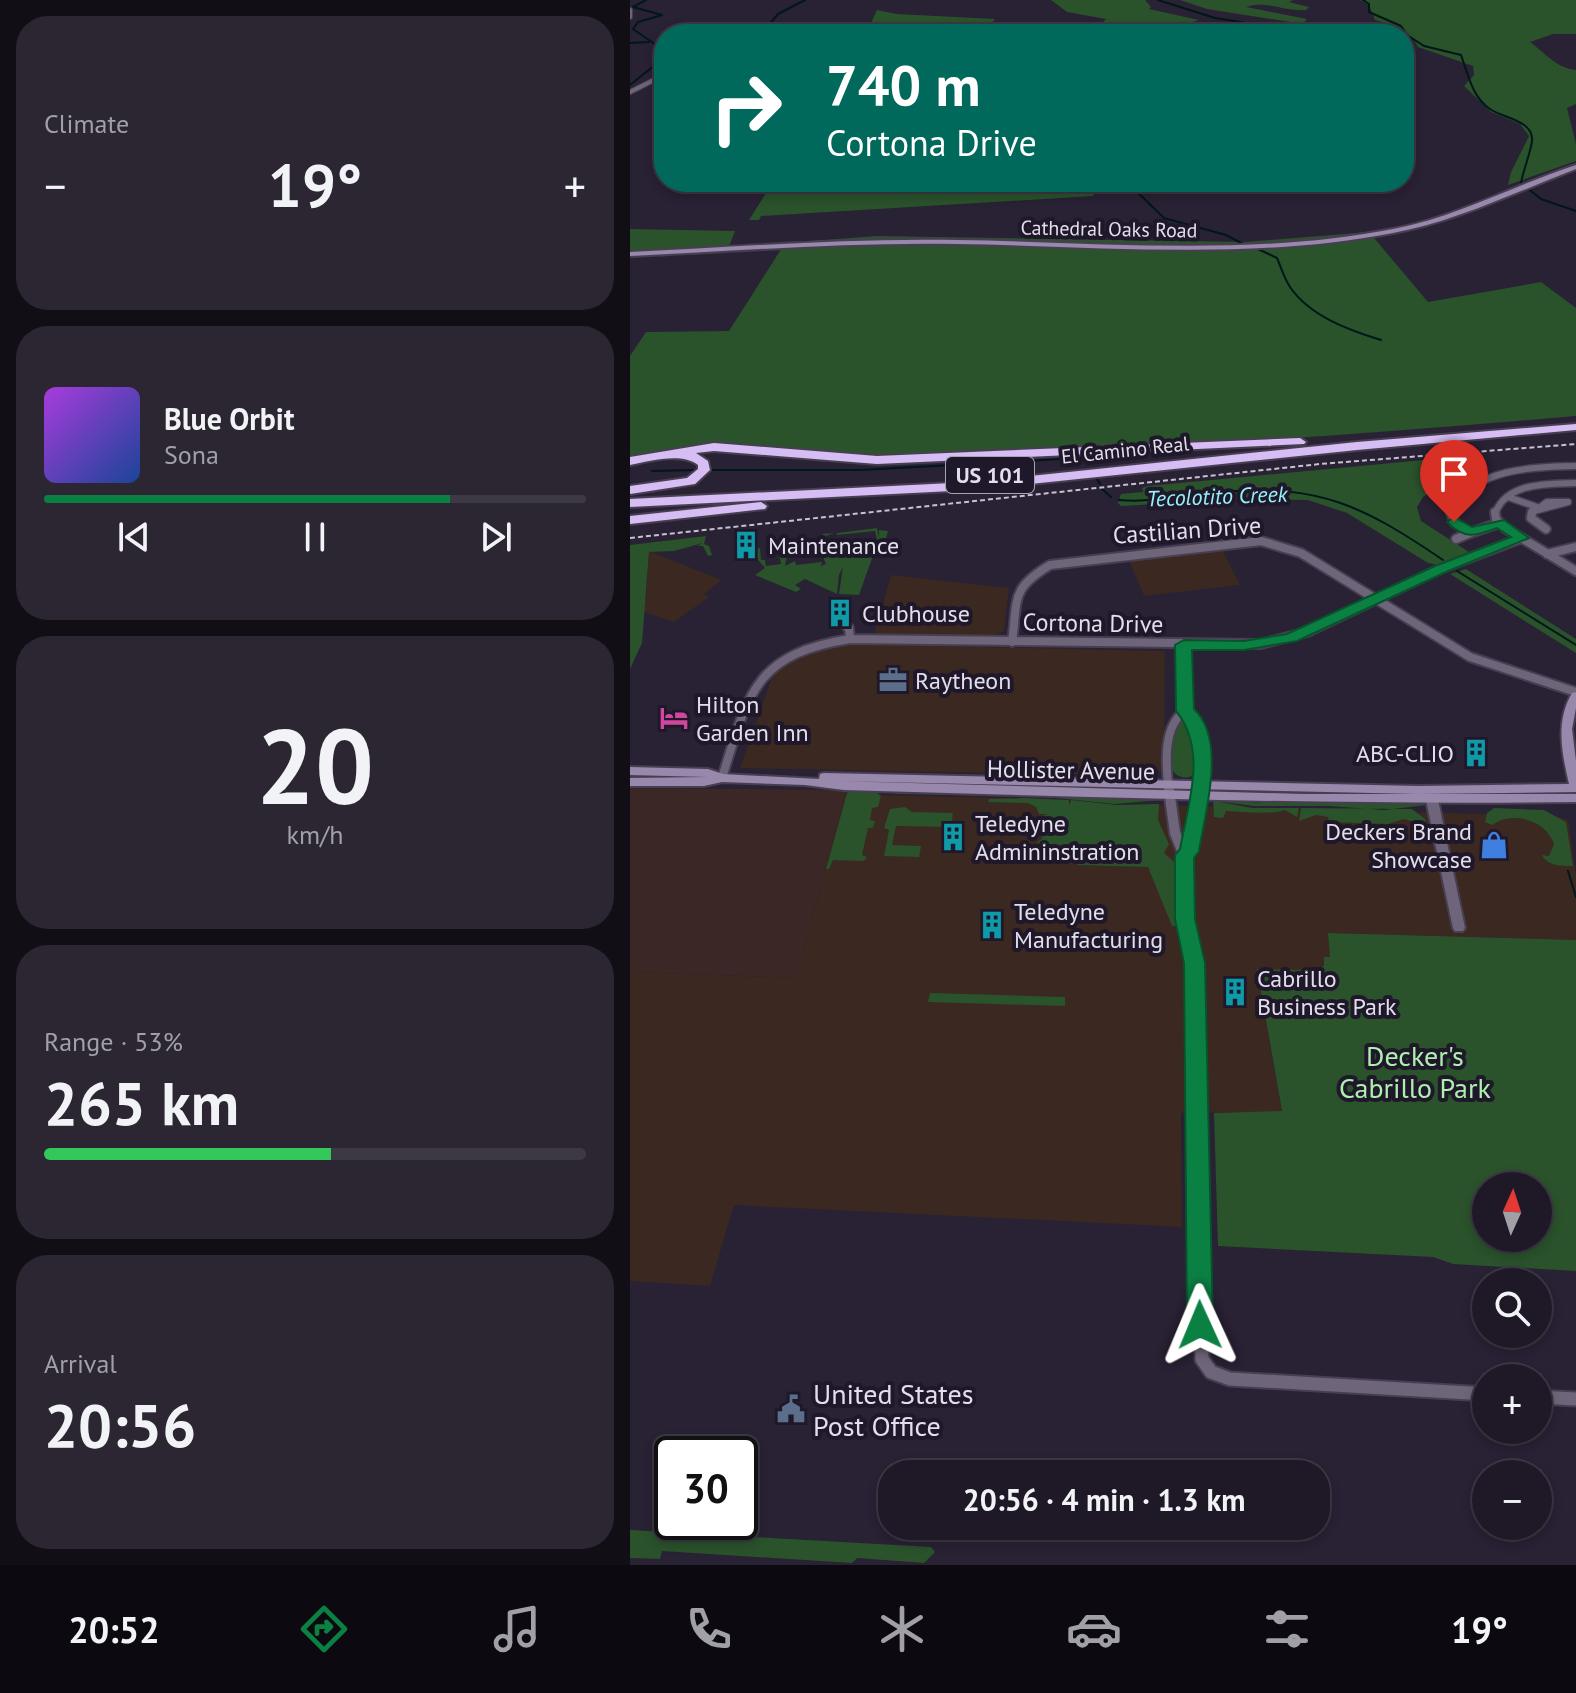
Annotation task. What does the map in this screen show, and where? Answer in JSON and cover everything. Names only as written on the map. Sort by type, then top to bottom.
[{"type":"highway","name":"El Camino Real","points":[[630,493],[962,478],[1576,420]]},
{"type":"highway","name":"El Camino Real","points":[[630,503],[1022,481],[1576,428]]},
{"type":"highway","points":[[630,463],[714,447],[877,460],[1350,440]]},
{"type":"highway","points":[[630,463],[687,456],[696,457],[703,470],[681,484],[630,493]]},
{"type":"highway","points":[[630,520],[1002,486],[1022,481]]},
{"type":"main road","name":"Cathedral Oaks Road","points":[[630,254],[889,242],[1227,246],[1305,243],[1374,235],[1431,223],[1576,167]]},
{"type":"main road","points":[[1576,693],[1567,718],[1566,737],[1576,787]]},
{"type":"main road","name":"Hollister Avenue","points":[[630,771],[708,773],[722,778]]},
{"type":"main road","name":"Hollister Avenue","points":[[805,781],[821,777],[943,780],[1432,800],[1576,798]]},
{"type":"main road","name":"Hollister Avenue","points":[[630,782],[704,782],[722,778],[889,787],[1170,789]]},
{"type":"main road","points":[[889,787],[895,783],[933,784],[943,780]]},
{"type":"main road","name":"Hollister Avenue","points":[[1200,790],[1576,787]]},
{"type":"street","points":[[630,10],[630,17]]},
{"type":"street","points":[[630,92],[654,80]]},
{"type":"street","points":[[1470,533],[1454,522],[1450,510],[1454,503],[1487,477],[1503,472],[1576,466]]},
{"type":"street","points":[[1576,483],[1535,485],[1517,490],[1495,512],[1499,523],[1576,571]]},
{"type":"street","points":[[1508,497],[1538,508],[1572,501]]},
{"type":"street","points":[[1538,508],[1530,516],[1546,529]]},
{"type":"street","points":[[1456,539],[1499,523]]},
{"type":"street","name":"Cortona Drive","points":[[722,778],[750,694],[760,677],[789,655],[811,645],[850,639],[1244,646],[1279,641],[1307,632],[1440,569],[1522,538]]},
{"type":"street","name":"Castilian Drive","points":[[1012,642],[1019,591],[1027,579],[1042,569],[1073,560],[1245,541],[1278,544],[1301,553],[1470,657],[1576,693]]},
{"type":"street","points":[[1547,554],[1576,547]]},
{"type":"street","points":[[839,640],[842,626],[849,628],[850,639]]},
{"type":"street","points":[[1184,645],[1185,711],[1191,716],[1202,740],[1200,790],[1189,851],[1184,855]]},
{"type":"street","points":[[1185,711],[1179,715],[1169,739],[1170,789],[1179,850],[1184,855],[1185,919],[1194,963],[1201,1351],[1205,1365],[1211,1372],[1230,1379],[1472,1393]]},
{"type":"street","points":[[1432,800],[1459,928]]},
{"type":"street","points":[[1552,1398],[1576,1399]]},
{"type":"shaded area","points":[[1221,547],[1240,585],[1144,596],[1128,558]]},
{"type":"shaded area","points":[[649,551],[722,580],[704,594],[709,597],[674,622],[641,611],[646,599]]},
{"type":"shaded area","points":[[891,575],[1009,588],[1004,631],[995,635],[874,635]]},
{"type":"shaded area","points":[[852,644],[1165,651],[1164,769],[1151,776],[740,768],[775,669],[799,656],[826,647]]},
{"type":"shaded area","points":[[630,788],[847,790],[796,978],[630,972]]},
{"type":"shaded area","points":[[847,790],[876,792],[876,795],[1045,799],[1109,806],[1554,816],[1568,820],[1576,875],[1576,940],[1329,933],[1330,957],[1318,970],[1257,969],[1282,1112],[1181,1113],[1182,1227],[734,1205],[710,1286],[630,1281],[630,972],[796,978]]},
{"type":"green space","points":[[1051,0],[1145,0],[1151,7],[1149,9],[1199,20],[1190,23],[1193,24],[1101,24],[1106,19],[1067,12]]},
{"type":"green space","points":[[1180,0],[1293,0],[1289,2],[1309,7],[1298,10],[1261,5],[1246,7],[1307,19],[1303,24],[1207,9]]},
{"type":"green space","points":[[1360,0],[1576,0],[1576,34],[1553,34],[1530,42],[1556,63],[1576,70],[1576,104],[1567,108],[1576,144],[1576,161],[1508,185],[1529,136],[1520,124],[1491,112],[1464,86],[1474,75],[1473,66],[1418,47],[1414,41],[1414,24],[1388,24],[1375,20],[1369,5]]},
{"type":"green space","points":[[877,10],[896,14],[995,19],[989,24],[871,24]]},
{"type":"green space","points":[[767,192],[1095,192],[1093,196],[761,216],[759,220],[749,220]]},
{"type":"green space","points":[[630,229],[735,231],[730,244],[724,248],[630,252]]},
{"type":"green space","points":[[1369,232],[1428,302],[1541,282],[1576,308],[1576,416],[1238,442],[985,455],[878,458],[714,444],[630,457],[630,356],[646,332],[729,331],[785,243],[876,236],[1245,242]]},
{"type":"green space","points":[[1445,458],[1456,461],[1458,474],[1423,497],[1417,507],[1421,521],[1469,552],[1450,559],[1454,563],[1444,566],[1428,563],[1347,513],[1308,500],[1247,499],[1121,506],[1118,503],[1121,494],[1143,492],[1142,488],[1148,486]]},
{"type":"green space","points":[[877,528],[879,538],[879,530],[888,531],[885,542],[879,539],[859,595],[839,594],[843,567],[837,594],[805,579],[795,585],[801,589],[796,592],[755,575],[765,568],[758,560],[755,549],[760,548],[761,560],[765,560],[766,566],[781,564],[780,558],[777,558],[781,557],[778,539],[785,538],[788,552],[785,566],[795,561],[796,565],[822,562],[821,566],[826,564],[822,534],[834,533],[826,536],[828,548],[835,549],[835,545],[877,540],[875,531],[837,533]]},
{"type":"green space","points":[[706,536],[704,544],[709,546],[712,555],[708,556],[703,546],[697,546],[703,543],[674,551],[649,552],[642,643],[630,669],[630,545]]},
{"type":"green space","points":[[1466,569],[1576,639],[1576,653],[1450,574]]},
{"type":"green space","points":[[1186,715],[1198,742],[1199,771],[1185,778],[1172,769],[1173,738],[1182,716]]},
{"type":"green space","points":[[876,792],[881,796],[878,807],[872,808],[870,820],[875,821],[873,828],[868,828],[862,855],[867,857],[864,861],[833,860],[826,869],[847,793]]},
{"type":"green space","points":[[899,792],[1023,796],[893,794]]},
{"type":"green space","points":[[1040,796],[1160,800],[1115,804]]},
{"type":"green space","points":[[1213,798],[1259,803],[1263,800],[1420,802],[1427,805],[1384,810],[1254,806],[1215,801],[1252,808],[1299,808],[1297,817],[1285,810],[1264,813],[1226,811],[1223,818],[1214,817]]},
{"type":"green space","points":[[989,799],[1069,800],[1069,806],[1071,800],[1117,805],[1159,804],[1158,820],[1169,844],[1164,853],[1174,862],[1178,926],[1172,926],[1148,867],[1078,865],[1048,844],[1043,846],[1037,842],[1042,839],[1044,815],[1049,814],[1039,814],[1036,807],[1028,803],[988,802]]},
{"type":"green space","points":[[905,807],[912,812],[953,813],[951,827],[896,826],[892,845],[921,846],[919,857],[884,856],[889,830],[884,828],[890,809]]},
{"type":"green space","points":[[1301,808],[1412,809],[1425,819],[1428,826],[1404,819],[1388,824],[1329,822],[1328,817],[1316,815],[1299,821]]},
{"type":"green space","points":[[1494,808],[1544,810],[1566,822],[1573,866],[1555,865],[1544,859],[1542,855],[1549,856],[1554,844],[1536,823],[1518,818],[1492,825],[1485,822],[1487,813]]},
{"type":"green space","name":"Decker's Cabrillo Park","points":[[1328,933],[1576,940],[1576,1271],[1453,1264],[1433,1257],[1218,1246],[1214,1113],[1282,1111],[1257,969],[1318,970],[1324,965],[1324,957],[1330,957]]},
{"type":"green space","points":[[930,993],[1065,997],[1065,1006],[928,1002]]},
{"type":"green space","points":[[630,1530],[654,1531],[654,1540],[758,1540],[758,1537],[931,1547],[935,1552],[924,1563],[857,1558],[852,1563],[662,1551],[660,1559],[630,1558]]},
{"type":"waterway","points":[[646,0],[633,7],[662,15],[638,22],[633,29],[654,43]]},
{"type":"waterway","points":[[770,24],[778,14],[805,0]]},
{"type":"waterway","points":[[1158,0],[1215,18],[1252,24]]},
{"type":"waterway","points":[[1363,0],[1369,4],[1369,12],[1396,24]]},
{"type":"waterway","points":[[1414,40],[1424,46],[1461,55],[1471,85],[1484,104],[1523,124],[1531,134],[1521,183],[1541,199],[1576,211]]},
{"type":"waterway","points":[[630,43],[649,42]]},
{"type":"waterway","points":[[630,85],[654,66]]},
{"type":"waterway","points":[[1137,192],[1164,218],[1226,235],[1245,245]]},
{"type":"waterway","points":[[1258,249],[1277,258],[1290,287],[1308,306],[1343,326],[1381,340]]},
{"type":"waterway","points":[[710,470],[860,470],[1080,458],[1090,463]]},
{"type":"waterway","points":[[652,471],[695,470]]},
{"type":"waterway","points":[[1097,479],[1100,484]]},
{"type":"waterway","points":[[1102,489],[1111,497]]},
{"type":"waterway","name":"Tecolotito Creek","points":[[1119,500],[1158,500],[1256,490],[1314,496],[1364,513],[1443,560]]},
{"type":"waterway","name":"Tecolotito Creek","points":[[1457,571],[1576,645]]},
{"type":"waterway","points":[[1568,871],[1576,897]]},
{"type":"railway","points":[[630,538],[1320,464],[1576,444]]},
{"type":"place","name":"Maintenance","points":[[746,545]]},
{"type":"place","name":"Clubhouse","points":[[840,613]]},
{"type":"place","name":"Raytheon","points":[[893,680]]},
{"type":"place","name":"Hilton Garden Inn","points":[[674,718]]},
{"type":"place","name":"ABC-CLIO","points":[[1476,753]]},
{"type":"place","name":"Teledyne Admininstration","points":[[953,837]]},
{"type":"place","name":"Deckers Brand Showcase","points":[[1494,845]]},
{"type":"place","name":"Teledyne Manufacturing","points":[[992,925]]},
{"type":"place","name":"Cabrillo Business Park","points":[[1235,992]]},
{"type":"place","name":"United States Post Office","points":[[791,1409]]},
{"type":"route","points":[[1200,1325],[1194,963],[1185,919],[1184,855],[1189,851],[1203,774],[1203,744],[1191,716],[1185,711],[1184,645],[1244,646],[1291,638],[1314,630],[1440,569],[1522,538],[1499,523],[1470,533],[1454,522]]}]
